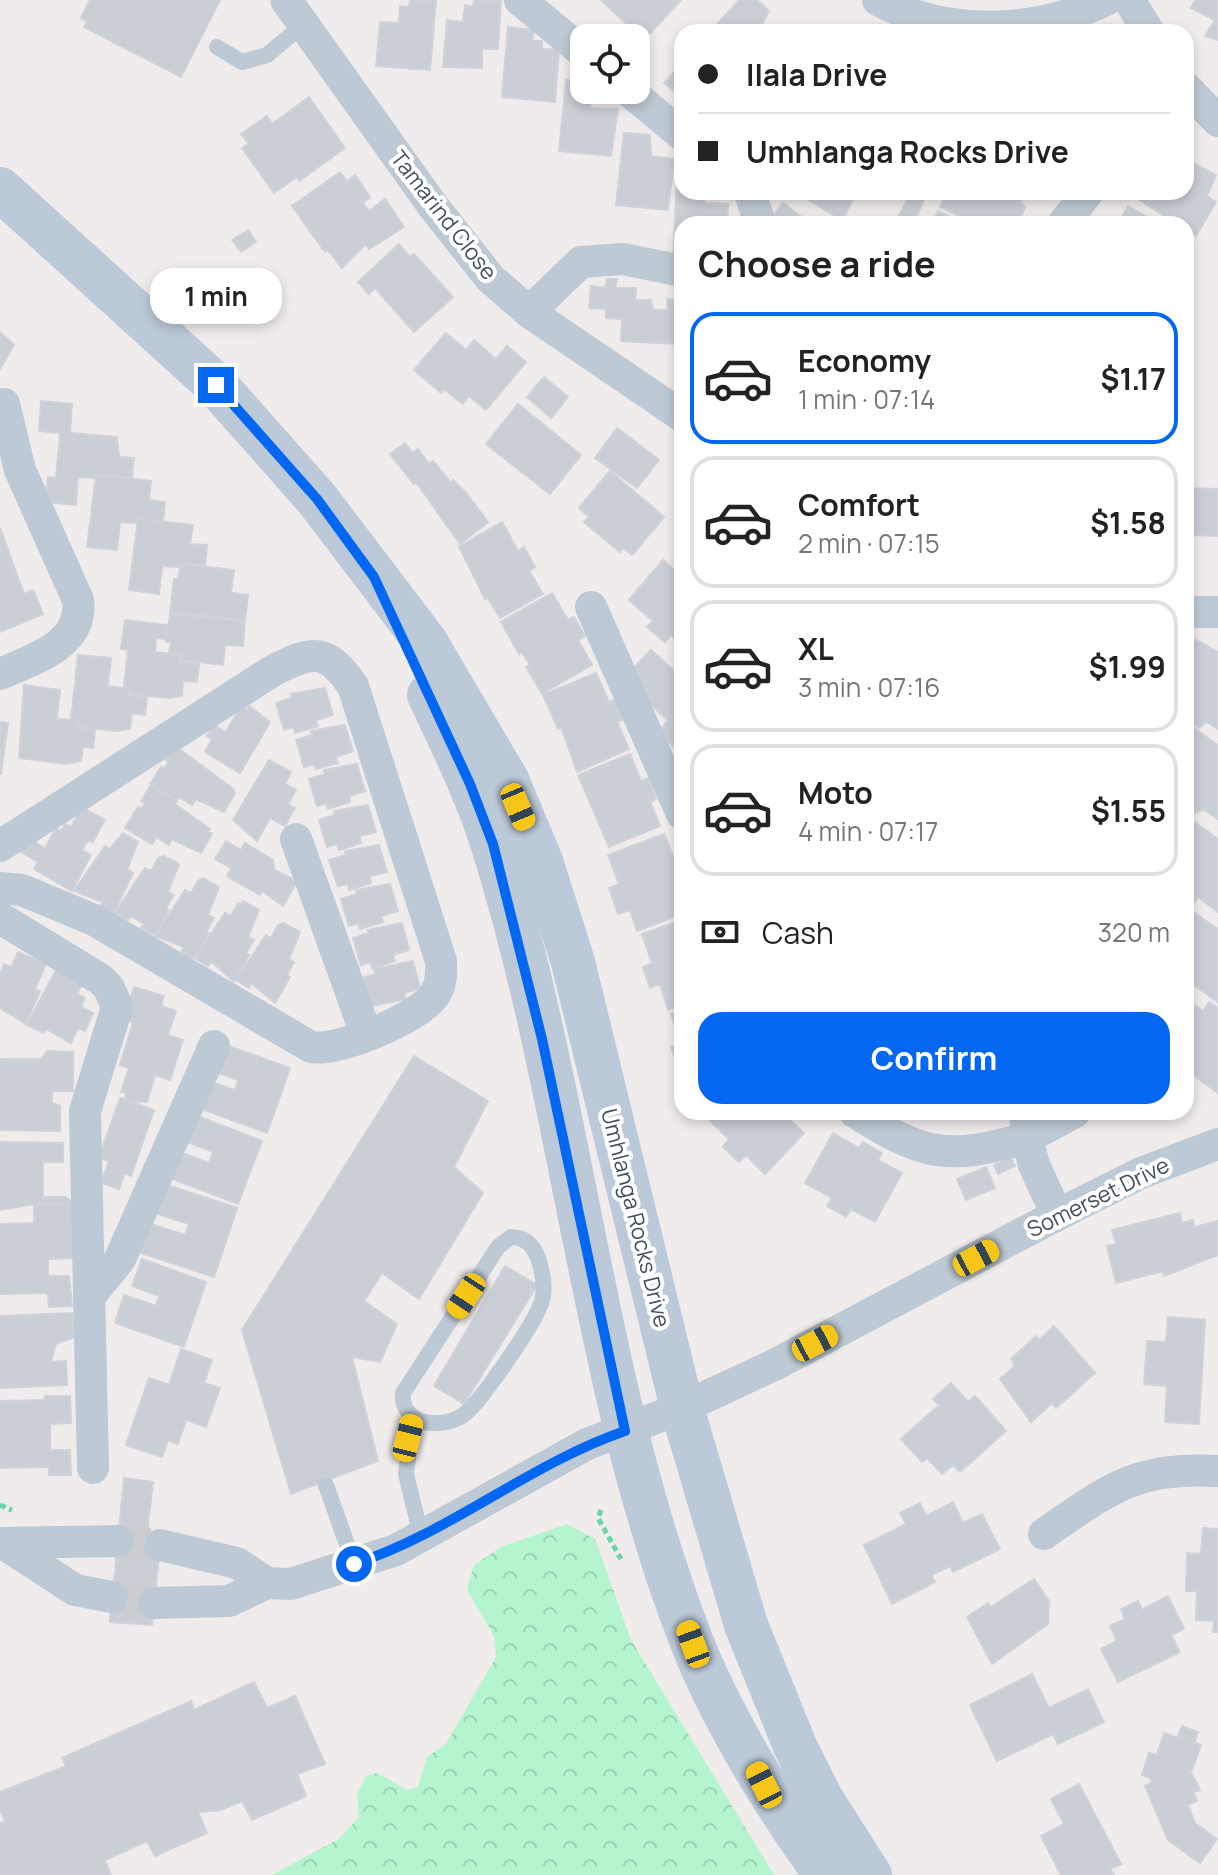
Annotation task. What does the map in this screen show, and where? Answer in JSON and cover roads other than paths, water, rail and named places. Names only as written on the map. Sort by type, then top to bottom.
[{"type":"main road","name":"Umhlanga Rocks Drive","points":[[0,189],[216,385],[317,499],[425,641],[497,762],[541,861],[573,962],[682,1408],[757,1652],[795,1746],[822,1800],[870,1875]]},
{"type":"main road","name":"Umhlanga Rocks Drive","points":[[374,577],[470,784],[493,844],[542,1039],[625,1431],[658,1548],[693,1644],[764,1785],[826,1875]]},
{"type":"street","points":[[520,0],[570,41]]},
{"type":"street","points":[[878,0],[947,24]]},
{"type":"street","points":[[1015,24],[1030,23],[1106,0]]},
{"type":"street","points":[[1129,0],[1144,24]]},
{"type":"street","name":"Tamarind Close","points":[[295,12],[462,245],[490,278],[529,312],[674,411]]},
{"type":"street","points":[[1194,99],[1218,121]]},
{"type":"street","points":[[645,104],[674,128]]},
{"type":"street","points":[[1069,216],[1082,200]]},
{"type":"street","points":[[529,312],[581,262],[623,259],[674,269]]},
{"type":"street","points":[[0,674],[69,637],[79,624],[80,613],[78,600],[20,470],[4,404]]},
{"type":"street","points":[[591,607],[674,796]]},
{"type":"street","points":[[1194,612],[1218,612]]},
{"type":"street","points":[[0,846],[274,670],[306,656],[322,655],[337,663],[353,686],[441,961],[442,978],[435,995],[421,1010],[324,1049],[311,1047],[94,920],[22,890],[0,888]]},
{"type":"street","points":[[296,839],[366,1034]]},
{"type":"street","points":[[0,918],[100,979],[109,988],[117,1007],[85,1111],[93,1468]]},
{"type":"street","points":[[89,1297],[120,1259],[214,1046]]},
{"type":"street","points":[[869,1120],[905,1140],[951,1154],[1029,1138],[1061,1120]]},
{"type":"street","points":[[1029,1138],[1057,1215]]},
{"type":"street","name":"Somerset Drive","points":[[154,1603],[229,1601],[267,1583],[291,1584],[396,1550],[587,1444],[682,1408],[776,1364],[1141,1173],[1218,1144]]},
{"type":"street","points":[[1044,1534],[1130,1479],[1179,1468],[1218,1471]]},
{"type":"street","points":[[2,1543],[118,1541]]},
{"type":"street","points":[[2,1543],[75,1590],[112,1597]]},
{"type":"street","points":[[160,1545],[237,1563],[267,1583]]},
{"type":"lane","points":[[217,47],[242,62],[267,55],[295,12]]},
{"type":"lane","points":[[413,1418],[430,1424],[444,1423],[467,1412],[540,1307],[543,1276],[529,1243],[511,1237],[498,1247],[403,1393],[402,1403],[413,1418],[406,1474],[421,1536]]},
{"type":"lane","points":[[326,1485],[354,1564]]},
{"type":"tunnel","points":[[118,1541],[160,1545]]},
{"type":"tunnel","points":[[112,1597],[154,1603]]}]
